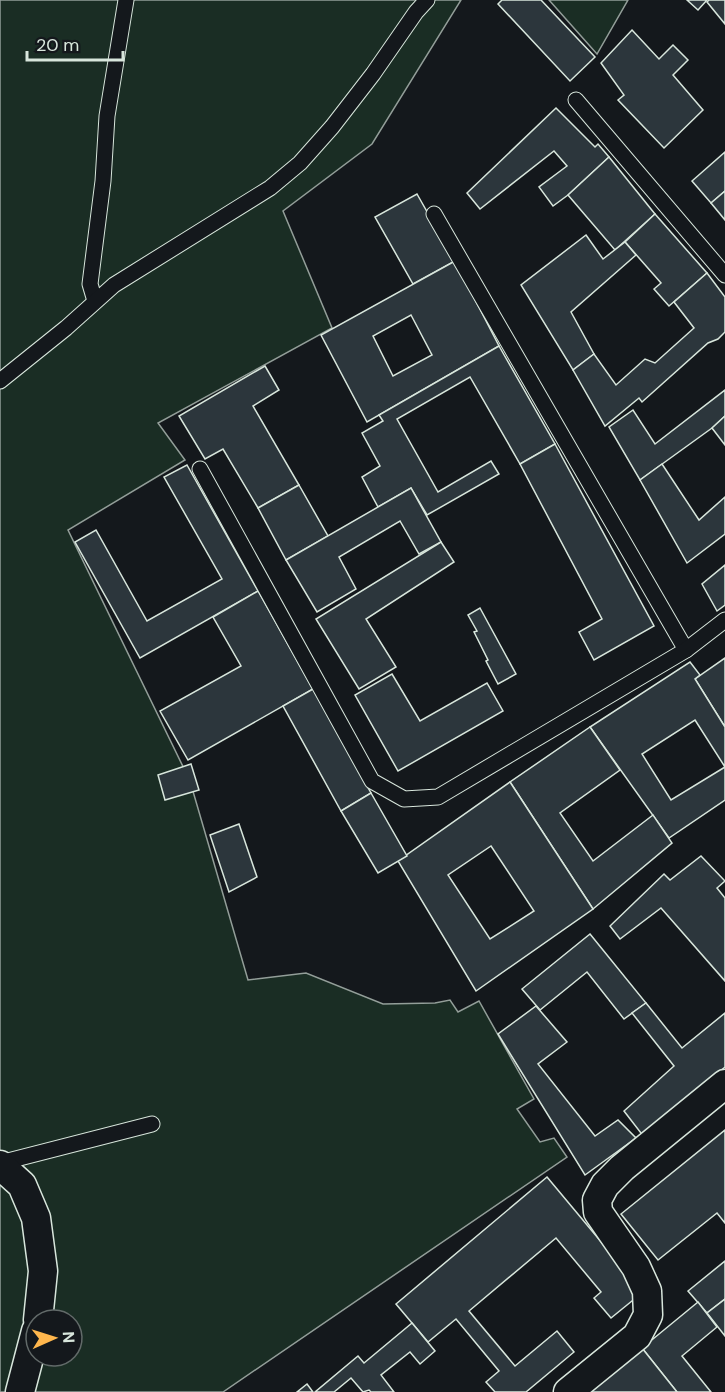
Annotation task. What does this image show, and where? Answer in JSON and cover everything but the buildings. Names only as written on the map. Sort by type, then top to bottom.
[{"type":"street","points":[[568,1392],[637,1336],[648,1316],[647,1292],[636,1267],[598,1212],[597,1200],[605,1185],[622,1168],[725,1084]]},
{"type":"street","points":[[0,1164],[22,1185],[36,1218],[42,1271],[39,1308]]},
{"type":"street","points":[[20,1392],[26,1368]]},
{"type":"lane","points":[[95,301],[90,284],[103,181],[107,116],[126,0]]},
{"type":"lane","points":[[0,381],[66,328],[114,285],[270,188],[300,163],[332,127],[427,0]]},
{"type":"lane","points":[[576,100],[725,275]]},
{"type":"lane","points":[[434,214],[686,650]]},
{"type":"lane","points":[[200,469],[372,781],[404,799],[438,797],[686,650],[725,620]]},
{"type":"lane","points":[[0,1164],[152,1124]]},
{"type":"green space","points":[[0,0],[461,0],[372,144],[283,211],[332,328],[158,423],[185,460],[68,530],[190,781],[248,980],[306,973],[383,1004],[435,1003],[450,1000],[458,1012],[479,1001],[534,1099],[517,1109],[540,1142],[554,1138],[567,1157],[223,1392],[0,1392]]},
{"type":"green space","points":[[549,0],[628,0],[597,54]]}]
